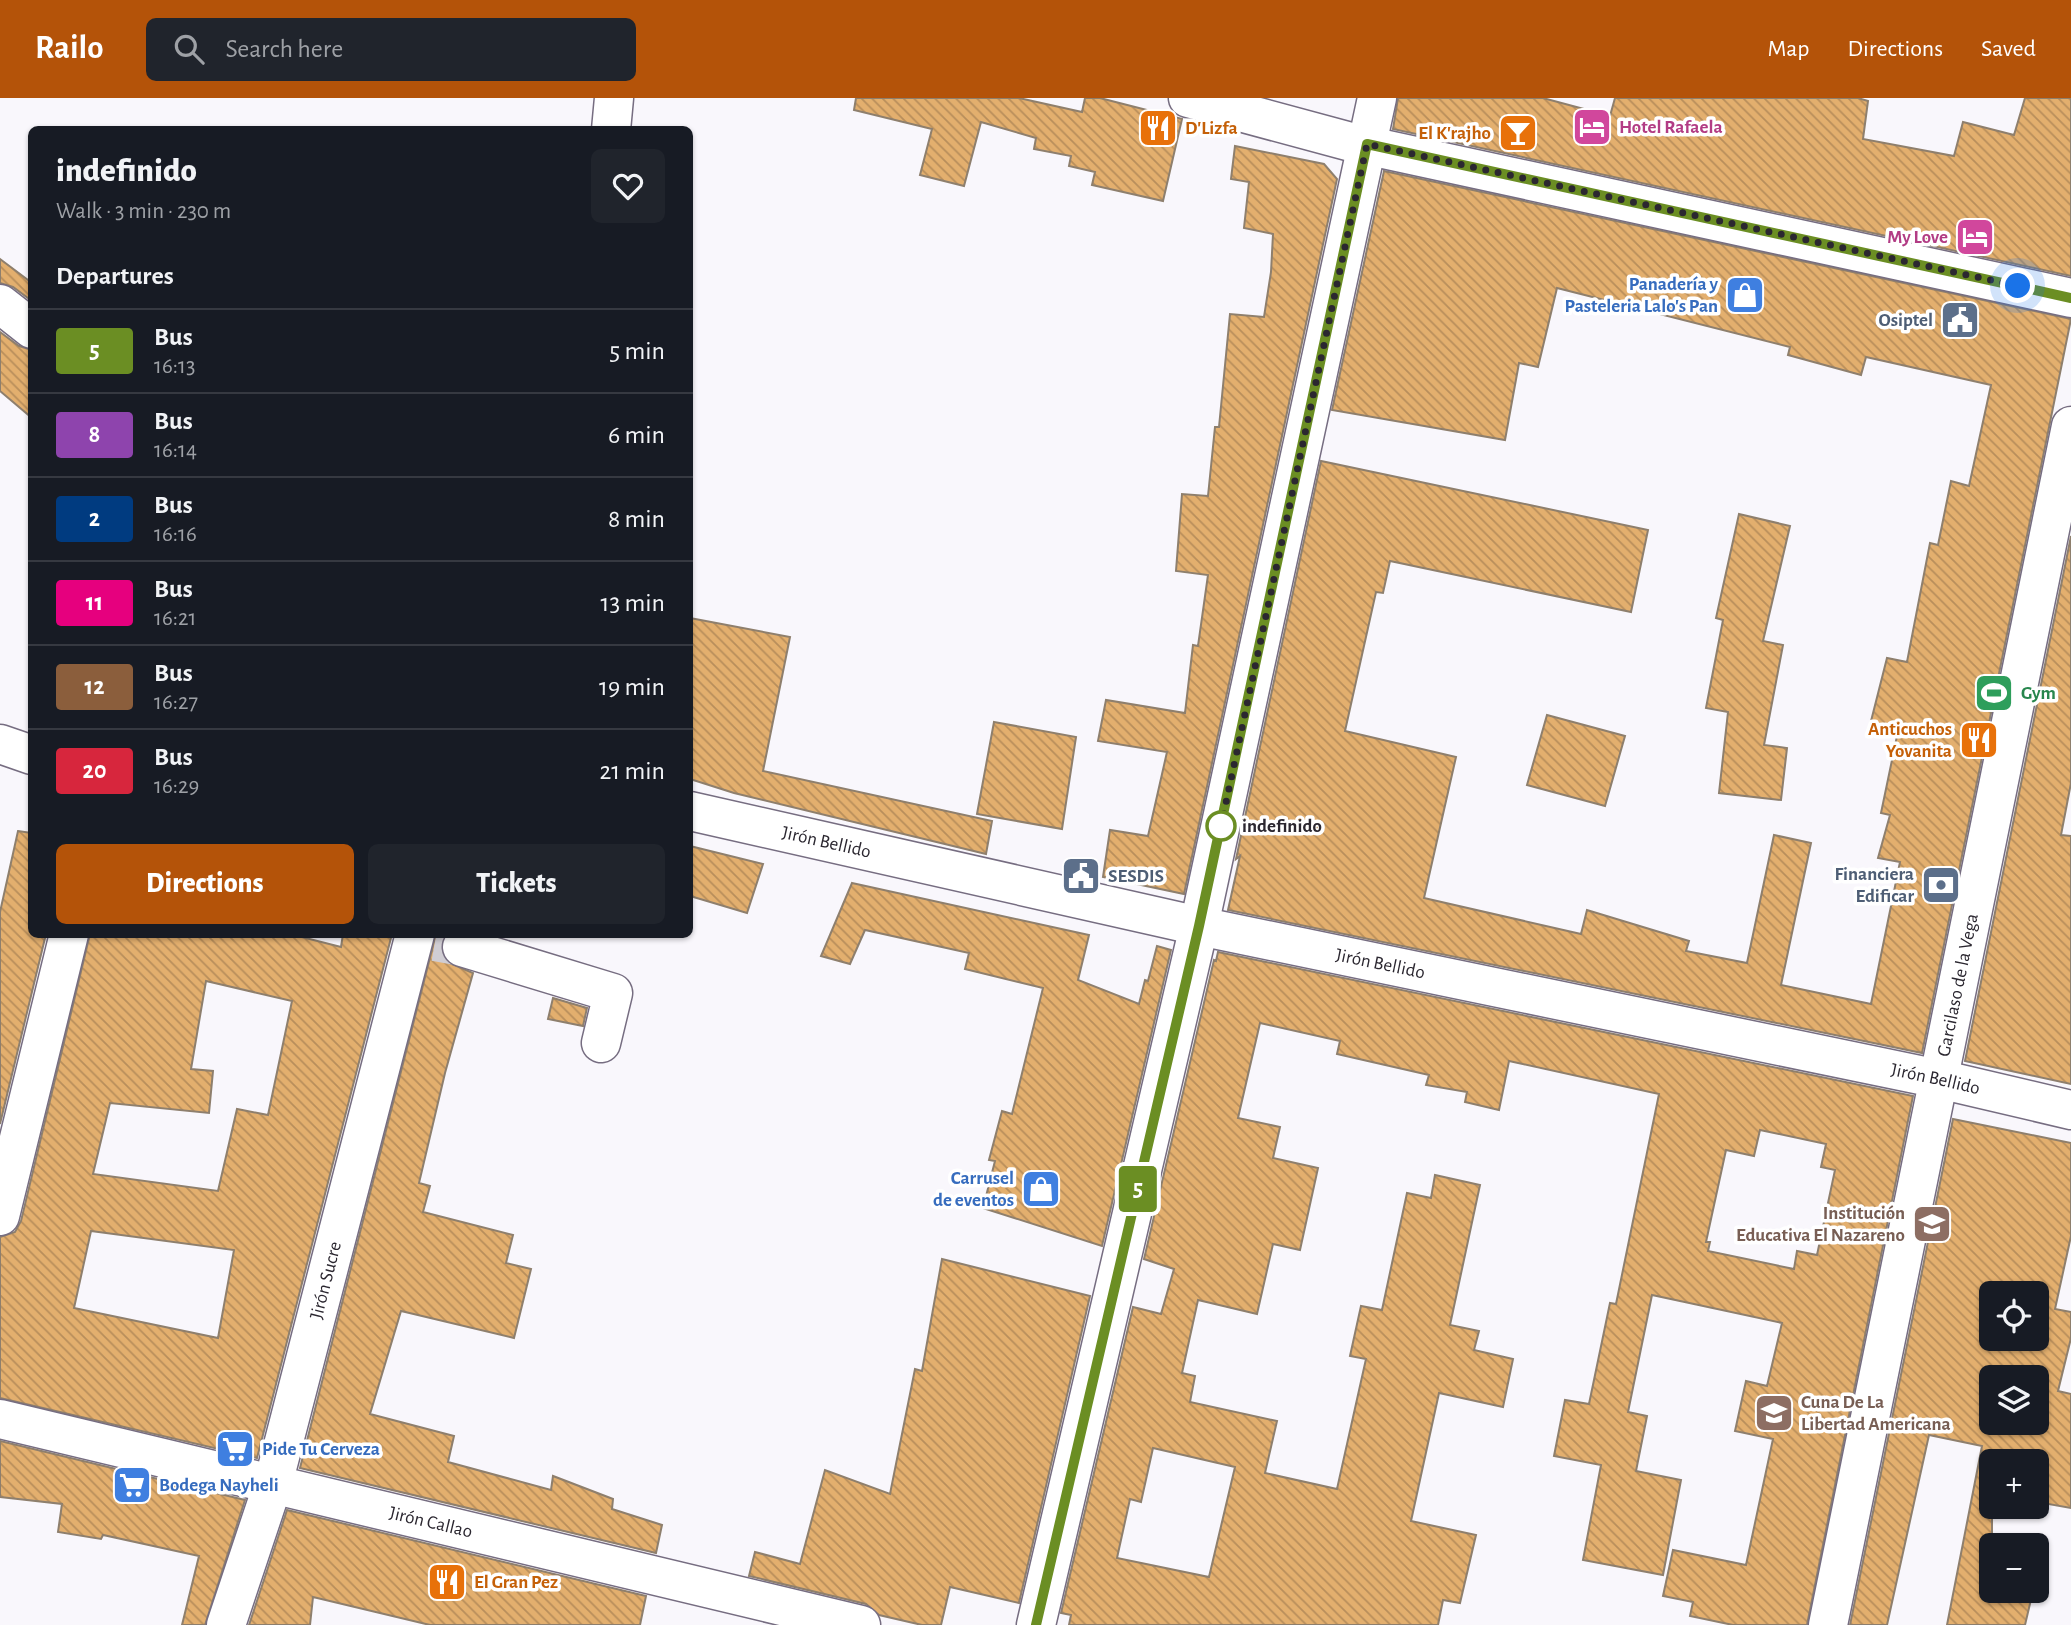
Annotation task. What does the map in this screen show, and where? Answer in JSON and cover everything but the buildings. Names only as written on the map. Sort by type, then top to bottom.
[{"type":"street","points":[[611,126],[614,98]]},
{"type":"street","points":[[1188,98],[1367,144],[2071,298]]},
{"type":"street","points":[[1036,1625],[1199,926],[1377,98]]},
{"type":"street","points":[[0,304],[28,326]]},
{"type":"street","name":"Garcilaso de la Vega","points":[[1828,1625],[2071,426]]},
{"type":"street","points":[[0,744],[28,754]]},
{"type":"street","name":"Jirón Bellido","points":[[693,812],[1199,926],[1938,1079],[2071,1110]]},
{"type":"street","points":[[0,1216],[68,938]]},
{"type":"street","points":[[431,942],[613,993],[601,1042]]},
{"type":"street","name":"Jirón Sucre","points":[[226,1625],[273,1484],[431,942]]},
{"type":"street","name":"Jirón Callao","points":[[0,1419],[861,1625]]},
{"type":"tunnel","points":[[435,942],[462,947]]},
{"type":"bus line","name":"5","points":[[1036,1625],[1199,926],[1367,144],[2071,298]]},
{"type":"place","name":"Hotel Rafaela","points":[[1592,127]]},
{"type":"place","name":"D'Lizfa","points":[[1158,128]]},
{"type":"place","name":"El K'rajho","points":[[1518,133]]},
{"type":"place","name":"My Love","points":[[1975,237]]},
{"type":"place","name":"Panadería y Pasteleria Lalo's Pan","points":[[1745,295]]},
{"type":"place","name":"Osiptel","points":[[1960,320]]},
{"type":"place","name":"Gym","points":[[1994,693]]},
{"type":"place","name":"Anticuchos Yovanita","points":[[1979,740]]},
{"type":"place","name":"indefinido","points":[[1221,826]]},
{"type":"place","name":"SESDIS","points":[[1081,876]]},
{"type":"place","name":"Financiera Edificar","points":[[1941,885]]},
{"type":"place","name":"Carrusel de eventos","points":[[1041,1189]]},
{"type":"place","name":"Institución Educativa El Nazareno","points":[[1932,1224]]},
{"type":"place","name":"Cuna De La Libertad Americana","points":[[1774,1413]]},
{"type":"place","name":"Pide Tu Cerveza","points":[[235,1449]]},
{"type":"place","name":"Bodega Nayheli","points":[[132,1485]]},
{"type":"place","name":"El Gran Pez","points":[[447,1582]]},
{"type":"route","points":[[1221,826],[1367,144],[2018,286]]}]
